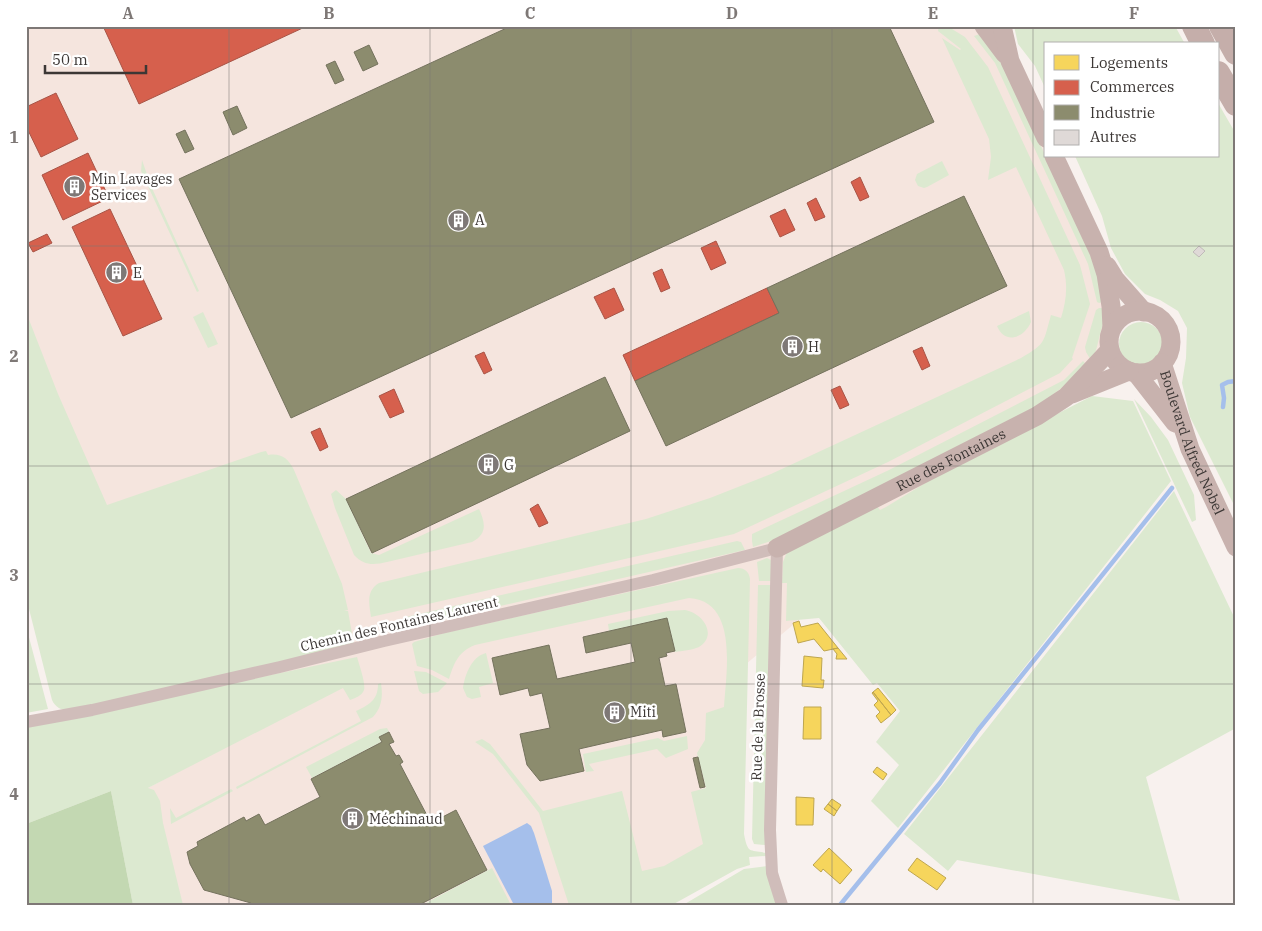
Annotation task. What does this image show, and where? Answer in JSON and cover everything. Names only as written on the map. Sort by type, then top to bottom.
[{"type":"highway","points":[[1194,26],[1202,42]]},
{"type":"highway","points":[[1222,26],[1236,53]]},
{"type":"highway","points":[[1220,76],[1236,104]]},
{"type":"main road","points":[[984,26],[1010,61],[1044,134]]},
{"type":"main road","points":[[1002,26],[1010,61]]},
{"type":"main road","points":[[1055,158],[1099,252],[1115,279],[1144,312]]},
{"type":"main road","points":[[1099,252],[1106,274],[1111,306],[1110,350],[1119,365],[1132,372]]},
{"type":"main road","points":[[1066,397],[1132,372],[1148,372],[1158,368],[1170,349],[1171,339],[1168,328],[1159,318],[1150,313],[1139,311],[1128,314],[1112,328]]},
{"type":"main road","name":"Rue des Fontaines","points":[[777,548],[1036,416],[1066,397],[1110,350]]},
{"type":"main road","name":"Boulevard Alfred Nobel","points":[[1162,363],[1190,449]]},
{"type":"main road","name":"Boulevard Alfred Nobel","points":[[1132,372],[1167,411],[1190,449],[1236,547]]},
{"type":"street","name":"Chemin des Fontaines Laurent","points":[[26,722],[92,710],[280,667],[662,578],[777,548]]},
{"type":"street","name":"Rue de la Brosse","points":[[777,548],[770,830],[772,873],[782,905]]},
{"type":"shaded area","points":[[26,26],[985,26],[1044,136],[1044,158],[1054,158],[1112,328],[1110,350],[1066,397],[734,674],[727,839],[574,905],[179,905],[148,788],[191,765],[26,375]]},
{"type":"green space","points":[[939,26],[947,26],[965,37],[988,67],[1080,265],[1090,304],[1073,359],[1060,373],[888,462],[734,534],[371,617],[370,594],[379,583],[646,519],[710,498],[771,474],[1021,358],[1040,345],[1045,337],[1051,315],[1061,318],[1066,294],[1064,270],[1016,167],[988,180],[991,157],[989,139],[942,38],[961,49],[938,31]]},
{"type":"green space","points":[[1014,26],[1175,26],[1184,42],[1044,42],[1044,86],[1035,66],[1018,44]]},
{"type":"green space","points":[[983,33],[1006,70],[1044,153],[1044,158],[1046,158],[1091,255],[1105,301],[1097,302],[1088,264],[995,63],[974,36]]},
{"type":"green space","points":[[1220,106],[1236,134],[1236,509],[1190,417],[1182,383],[1186,358],[1187,328],[1178,311],[1160,300],[1145,294],[1125,274],[1111,248],[1102,216],[1076,158],[1220,158]]},
{"type":"green space","points":[[142,160],[151,186],[199,291],[197,292],[141,171]]},
{"type":"green space","points":[[942,161],[949,175],[927,187],[918,186],[915,180],[917,174]]},
{"type":"green space","points":[[1102,308],[1105,319],[1092,362],[1085,347],[1096,310]]},
{"type":"green space","points":[[1029,311],[1031,322],[1024,332],[1014,337],[1009,337],[1000,332],[997,326]]},
{"type":"green space","points":[[26,312],[58,394],[107,505],[261,452],[266,451],[268,455],[277,455],[287,459],[294,470],[342,584],[348,610],[344,610],[348,611],[354,645],[76,709],[65,710],[55,705],[52,700],[26,597]]},
{"type":"green space","points":[[203,312],[218,344],[208,348],[193,317]]},
{"type":"green space","points":[[1137,322],[1145,322],[1157,328],[1163,344],[1157,360],[1145,366],[1137,366],[1125,360],[1119,348],[1119,340],[1125,328]]},
{"type":"green space","points":[[1083,361],[1088,366],[1042,404],[774,540],[753,547],[752,534],[889,470],[1064,380]]},
{"type":"green space","points":[[1092,396],[1133,401],[1171,481],[898,828],[871,801],[899,765],[876,742],[900,711],[877,683],[873,685],[819,618],[786,621],[787,583],[782,583],[783,562],[787,552],[876,505],[880,510],[886,507],[945,471]]},
{"type":"green space","points":[[1134,399],[1151,417],[1168,440],[1194,495],[1196,520],[1192,522]]},
{"type":"green space","points":[[336,490],[346,499],[371,553],[379,555],[479,509],[484,523],[483,531],[472,542],[382,563],[365,563],[354,555],[335,508],[331,494]]},
{"type":"green space","points":[[1174,491],[1236,621],[1236,728],[1146,777],[1180,901],[957,860],[948,871],[904,834]]},
{"type":"green space","points":[[737,541],[741,542],[745,550],[408,627],[406,617]]},
{"type":"green space","points":[[767,558],[771,560],[772,581],[759,581],[757,562]]},
{"type":"green space","points":[[738,568],[746,571],[750,579],[744,834],[750,850],[766,853],[766,856],[749,857],[750,865],[737,869],[672,905],[569,905],[539,813],[493,754],[475,742],[482,739],[490,744],[543,811],[622,791],[642,871],[664,866],[703,844],[691,792],[706,788],[697,753],[705,740],[706,713],[724,707],[727,658],[726,641],[723,625],[716,612],[705,602],[689,598],[475,645],[464,651],[457,659],[449,679],[432,670],[417,666],[412,644],[444,633]]},
{"type":"green space","points":[[758,585],[771,585],[765,845],[754,844],[752,839]]},
{"type":"green space","points":[[685,610],[697,615],[706,625],[708,631],[705,642],[693,649],[675,652],[667,618],[609,631],[608,624],[668,611]]},
{"type":"green space","points":[[26,626],[48,709],[26,713]]},
{"type":"green space","points":[[486,653],[493,683],[479,687],[481,697],[472,699],[467,697],[463,688],[465,678],[476,658]]},
{"type":"green space","points":[[357,657],[364,687],[362,694],[350,700],[343,688],[148,788],[154,790],[160,801],[163,823],[183,905],[133,905],[111,791],[26,824],[26,726]]},
{"type":"green space","points":[[414,671],[426,672],[447,683],[438,692],[423,694],[419,691]]},
{"type":"green space","points":[[381,683],[381,701],[373,717],[237,789],[236,787],[361,721],[356,711],[372,701],[378,690],[378,684]]},
{"type":"green space","points":[[387,728],[389,732],[379,737],[381,742],[312,778],[306,767],[380,729]]},
{"type":"green space","points":[[687,736],[688,749],[666,758],[657,749],[589,764],[594,771],[586,772],[583,754],[658,738],[664,741]]},
{"type":"green space","points":[[231,789],[233,791],[171,824],[170,808],[176,818]]},
{"type":"green space","points":[[111,791],[133,905],[26,905],[26,824]]},
{"type":"green space","points":[[767,866],[777,905],[683,905],[744,869]]},
{"type":"green space","points":[[492,868],[511,905],[422,905]]},
{"type":"water","points":[[527,823],[531,826],[534,833],[552,891],[552,905],[514,905],[483,846]]},
{"type":"building: Logements","points":[[799,621],[801,627],[818,623],[838,648],[824,651],[814,639],[798,643],[793,623]]},
{"type":"building: Logements","points":[[838,648],[847,659],[836,659],[837,654],[833,649]]},
{"type":"building: Logements","points":[[804,656],[822,658],[821,680],[824,680],[823,688],[802,686]]},
{"type":"building: Logements","points":[[878,688],[896,710],[891,715],[873,692]]},
{"type":"building: Logements","points":[[873,692],[891,715],[881,723],[876,716],[880,712],[874,705],[878,701]]},
{"type":"building: Logements","points":[[804,707],[821,707],[821,739],[803,739]]},
{"type":"building: Logements","points":[[877,767],[887,774],[883,780],[873,772]]},
{"type":"building: Logements","points":[[796,797],[814,798],[813,825],[796,825]]},
{"type":"building: Logements","points":[[832,799],[841,805],[837,811],[828,804]]},
{"type":"building: Logements","points":[[828,804],[837,811],[834,816],[824,809]]},
{"type":"building: Logements","points":[[829,848],[852,870],[840,884],[823,869],[821,872],[813,865]]},
{"type":"building: Logements","points":[[917,858],[946,878],[937,890],[908,870]]},
{"type":"building: Commerces","points":[[103,26],[307,26],[139,104]]},
{"type":"building: Commerces","points":[[56,93],[78,139],[41,157],[26,126],[26,107]]},
{"type":"building: Commerces","name":"Min Lavages Services","points":[[88,153],[109,198],[63,220],[42,175]]},
{"type":"building: Commerces","points":[[860,177],[869,197],[860,201],[851,182]]},
{"type":"building: Commerces","points":[[816,198],[825,217],[815,221],[807,203]]},
{"type":"building: Commerces","name":"E","points":[[110,209],[162,319],[123,336],[72,227]]},
{"type":"building: Commerces","points":[[785,209],[795,230],[780,237],[770,216]]},
{"type":"building: Commerces","points":[[47,234],[52,243],[33,252],[28,243]]},
{"type":"building: Commerces","points":[[716,241],[726,263],[711,270],[701,248]]},
{"type":"building: Commerces","points":[[662,269],[670,288],[661,292],[653,273]]},
{"type":"building: Commerces","points":[[614,288],[624,310],[605,319],[594,297]]},
{"type":"building: Commerces","points":[[767,288],[779,313],[635,381],[623,355]]},
{"type":"building: Commerces","points":[[922,347],[930,366],[922,370],[913,351]]},
{"type":"building: Commerces","points":[[484,352],[492,370],[484,374],[475,356]]},
{"type":"building: Commerces","points":[[840,386],[849,405],[840,409],[831,390]]},
{"type":"building: Commerces","points":[[394,389],[404,412],[390,418],[379,396]]},
{"type":"building: Commerces","points":[[320,428],[328,447],[320,451],[311,432]]},
{"type":"building: Commerces","points":[[538,504],[548,523],[539,527],[530,509]]},
{"type":"building: Industrie","name":"A","points":[[511,26],[889,26],[934,122],[291,418],[179,179]]},
{"type":"building: Industrie","points":[[369,45],[378,64],[363,71],[354,52]]},
{"type":"building: Industrie","points":[[335,61],[344,80],[335,84],[326,65]]},
{"type":"building: Industrie","points":[[237,106],[247,128],[233,135],[223,112]]},
{"type":"building: Industrie","points":[[185,130],[194,149],[185,153],[176,134]]},
{"type":"building: Industrie","name":"H","points":[[964,196],[1007,286],[666,446],[635,381],[779,313],[767,288]]},
{"type":"building: Industrie","name":"G","points":[[605,377],[630,431],[372,553],[346,499]]},
{"type":"building: Industrie","name":"Miti","points":[[667,618],[675,651],[666,653],[667,656],[659,658],[665,686],[676,684],[686,732],[663,737],[662,730],[579,749],[584,771],[540,781],[527,765],[520,734],[550,728],[542,693],[530,696],[528,688],[500,695],[492,658],[549,645],[557,679],[635,662],[631,643],[586,653],[583,637]]},
{"type":"building: Industrie","name":"Méchinaud","points":[[389,732],[394,742],[389,744],[396,756],[399,755],[403,762],[400,764],[431,823],[456,810],[487,870],[419,905],[252,905],[251,903],[204,890],[190,864],[187,852],[198,846],[197,842],[244,817],[246,821],[259,814],[265,825],[320,797],[311,779],[382,742],[379,737]]},
{"type":"building: Industrie","points":[[698,757],[705,787],[700,788],[693,758]]},
{"type":"building: Autres","points":[[1199,246],[1205,251],[1199,257],[1193,252]]},
{"type":"waterway","points":[[1223,407],[1222,385],[1236,381]]},
{"type":"waterway","points":[[840,905],[940,783],[978,730],[1172,488]]},
{"type":"place","name":"Min Lavages Services","points":[[75,187]]},
{"type":"place","name":"A","points":[[459,220]]},
{"type":"place","name":"E","points":[[117,273]]},
{"type":"place","name":"H","points":[[792,347]]},
{"type":"place","name":"G","points":[[488,465]]},
{"type":"place","name":"Miti","points":[[614,712]]},
{"type":"place","name":"Méchinaud","points":[[353,819]]}]
